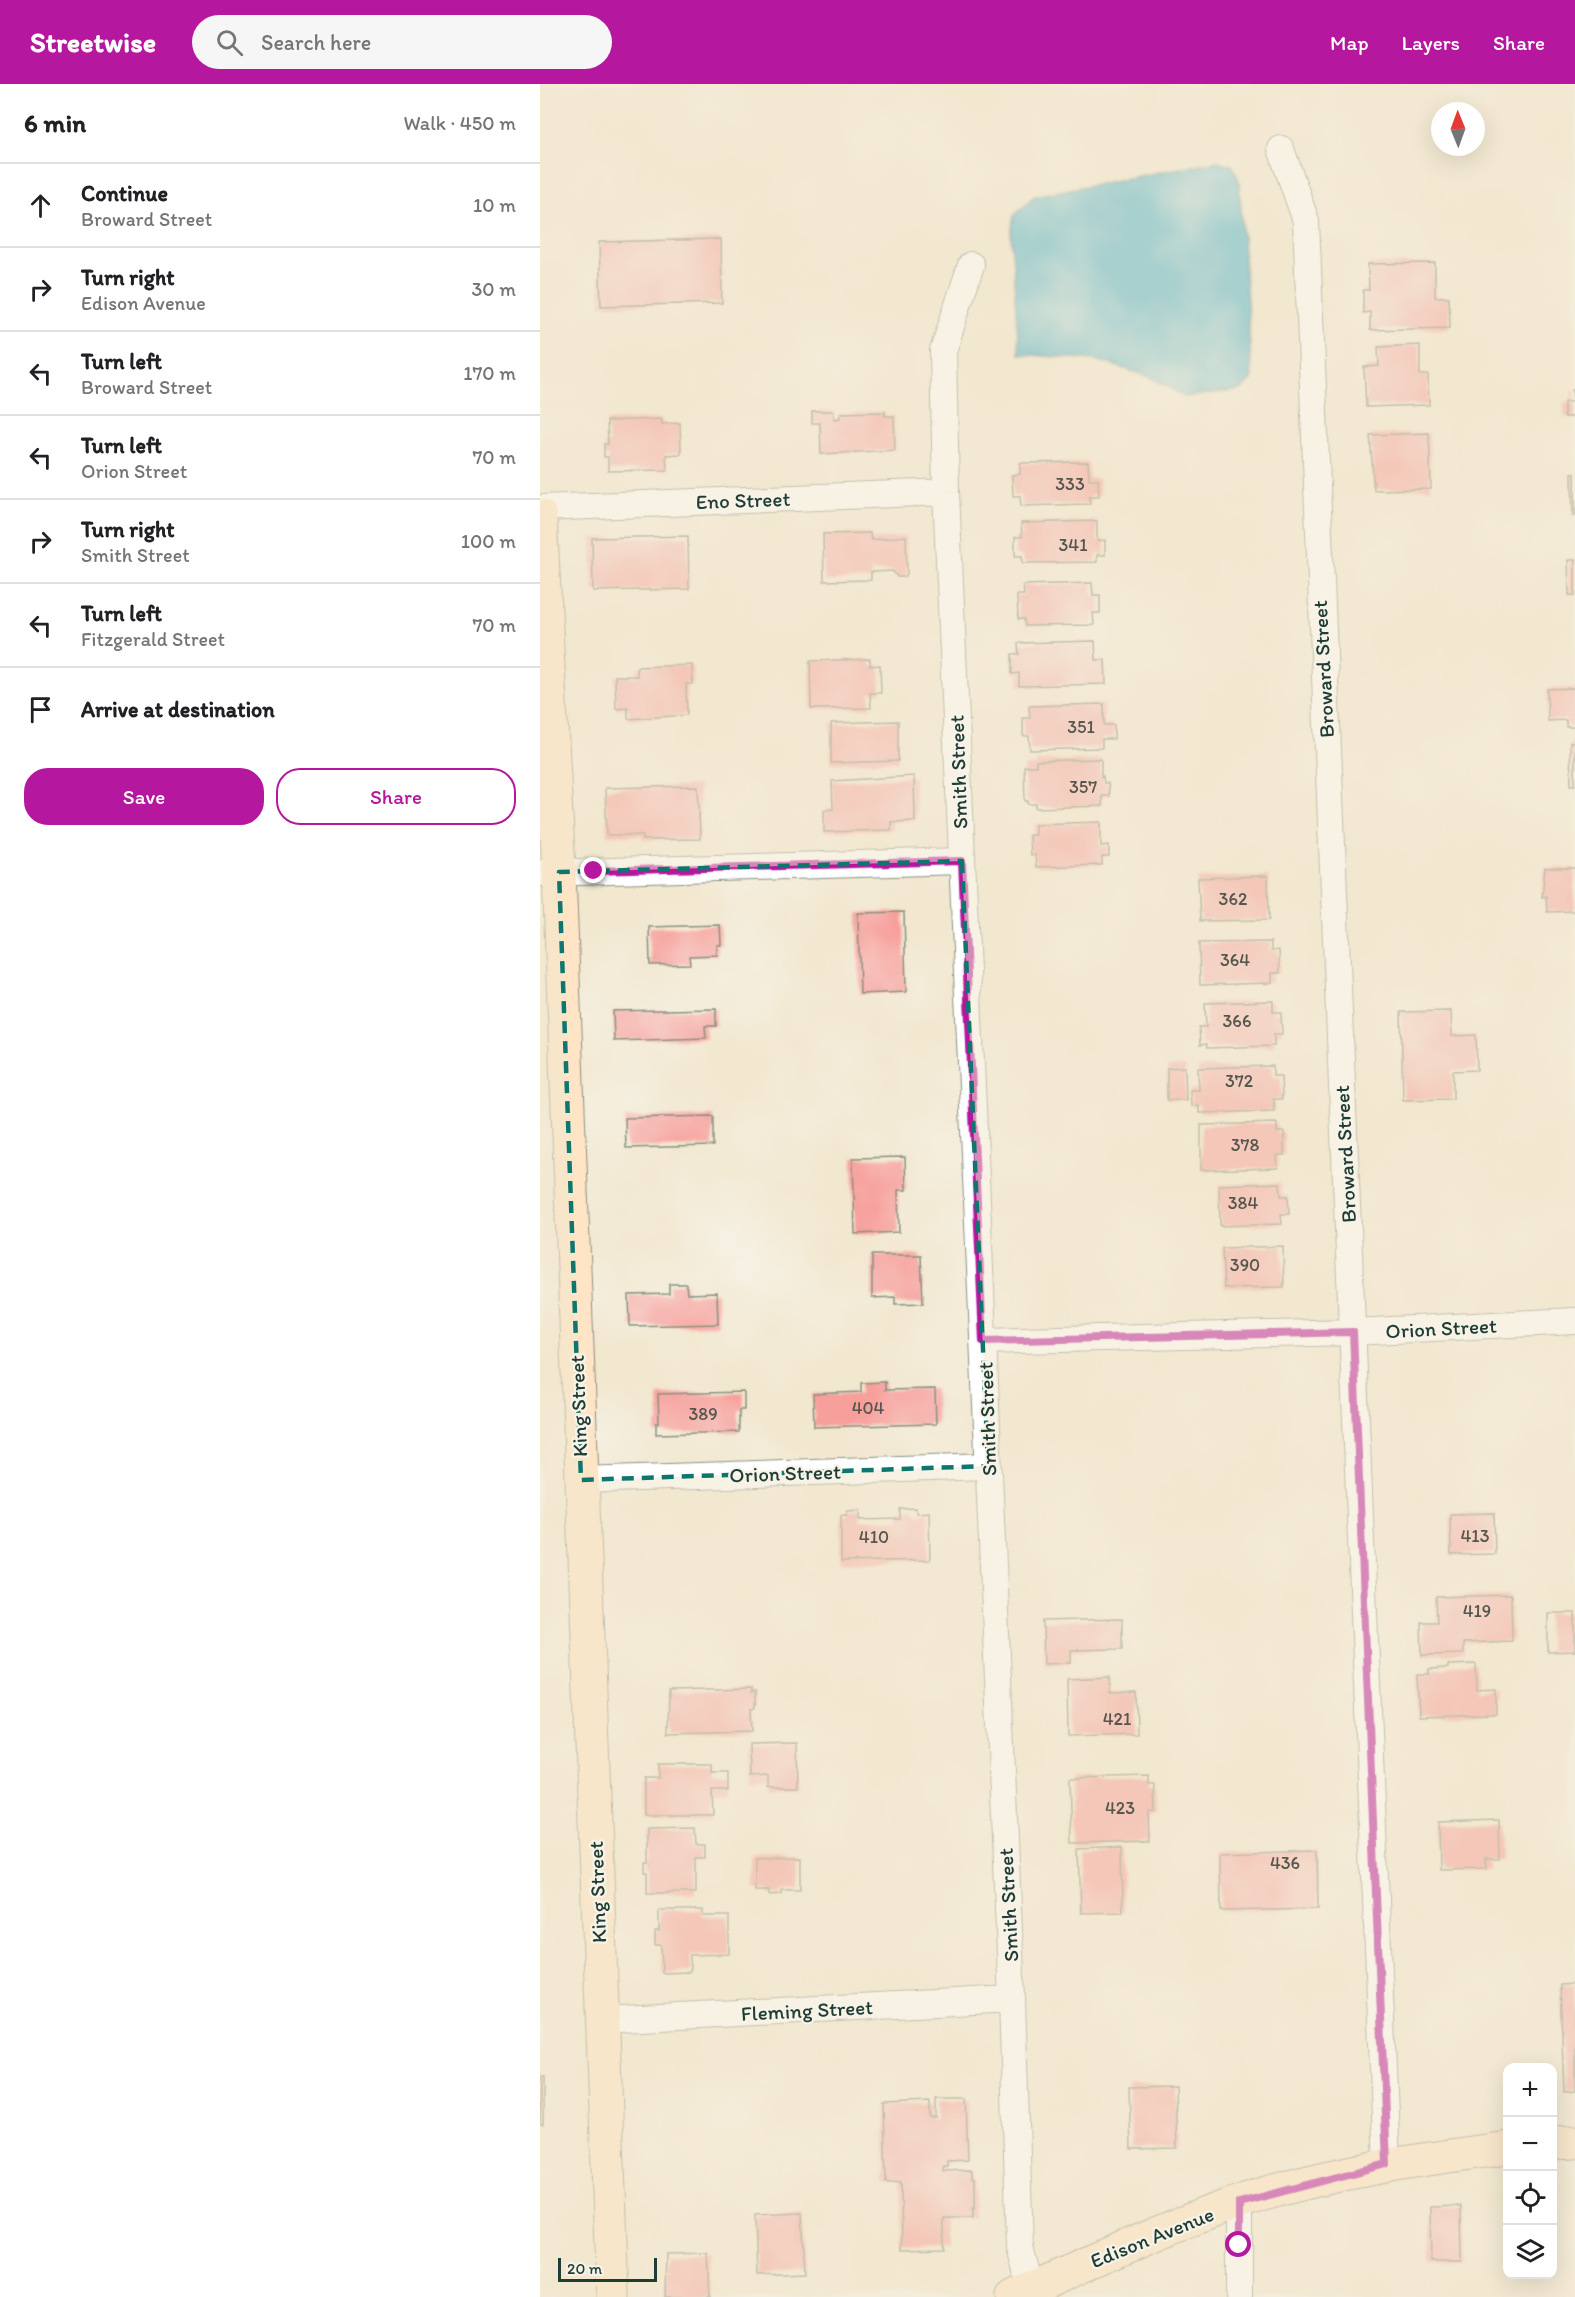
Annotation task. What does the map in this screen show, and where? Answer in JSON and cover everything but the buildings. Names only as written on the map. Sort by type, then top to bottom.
[{"type":"street","name":"Broward Street","points":[[1281,149],[1306,221],[1387,2164]]},
{"type":"street","name":"Smith Street","points":[[971,265],[943,351],[946,492],[1012,1999],[1022,2293]]},
{"type":"street","name":"Eno Street","points":[[540,508],[946,492]]},
{"type":"street","name":"King Street","points":[[540,516],[549,873],[581,1480],[612,2297]]},
{"type":"street","points":[[549,873],[962,861]]},
{"type":"street","name":"Orion Street","points":[[983,1341],[1353,1332],[1575,1321]]},
{"type":"street","name":"Orion Street","points":[[581,1480],[988,1466]]},
{"type":"street","name":"Fleming Street","points":[[602,2020],[1012,1999]]},
{"type":"street","points":[[1557,2143],[1575,2142]]},
{"type":"street","name":"Edison Avenue","points":[[1022,2293],[1135,2241],[1239,2203],[1387,2164],[1503,2149]]},
{"type":"street","points":[[1239,2203],[1239,2297]]},
{"type":"highlighted area","points":[[962,861],[988,1466],[581,1480],[559,872]]},
{"type":"water","points":[[1217,161],[1232,165],[1239,180],[1252,379],[1241,390],[1185,397],[1151,377],[1096,360],[1019,354],[1011,234],[1014,215],[1034,196]]},
{"type":"route","points":[[594,871],[962,861],[983,1341],[1353,1332],[1387,2164],[1239,2203],[1239,2245]]}]
